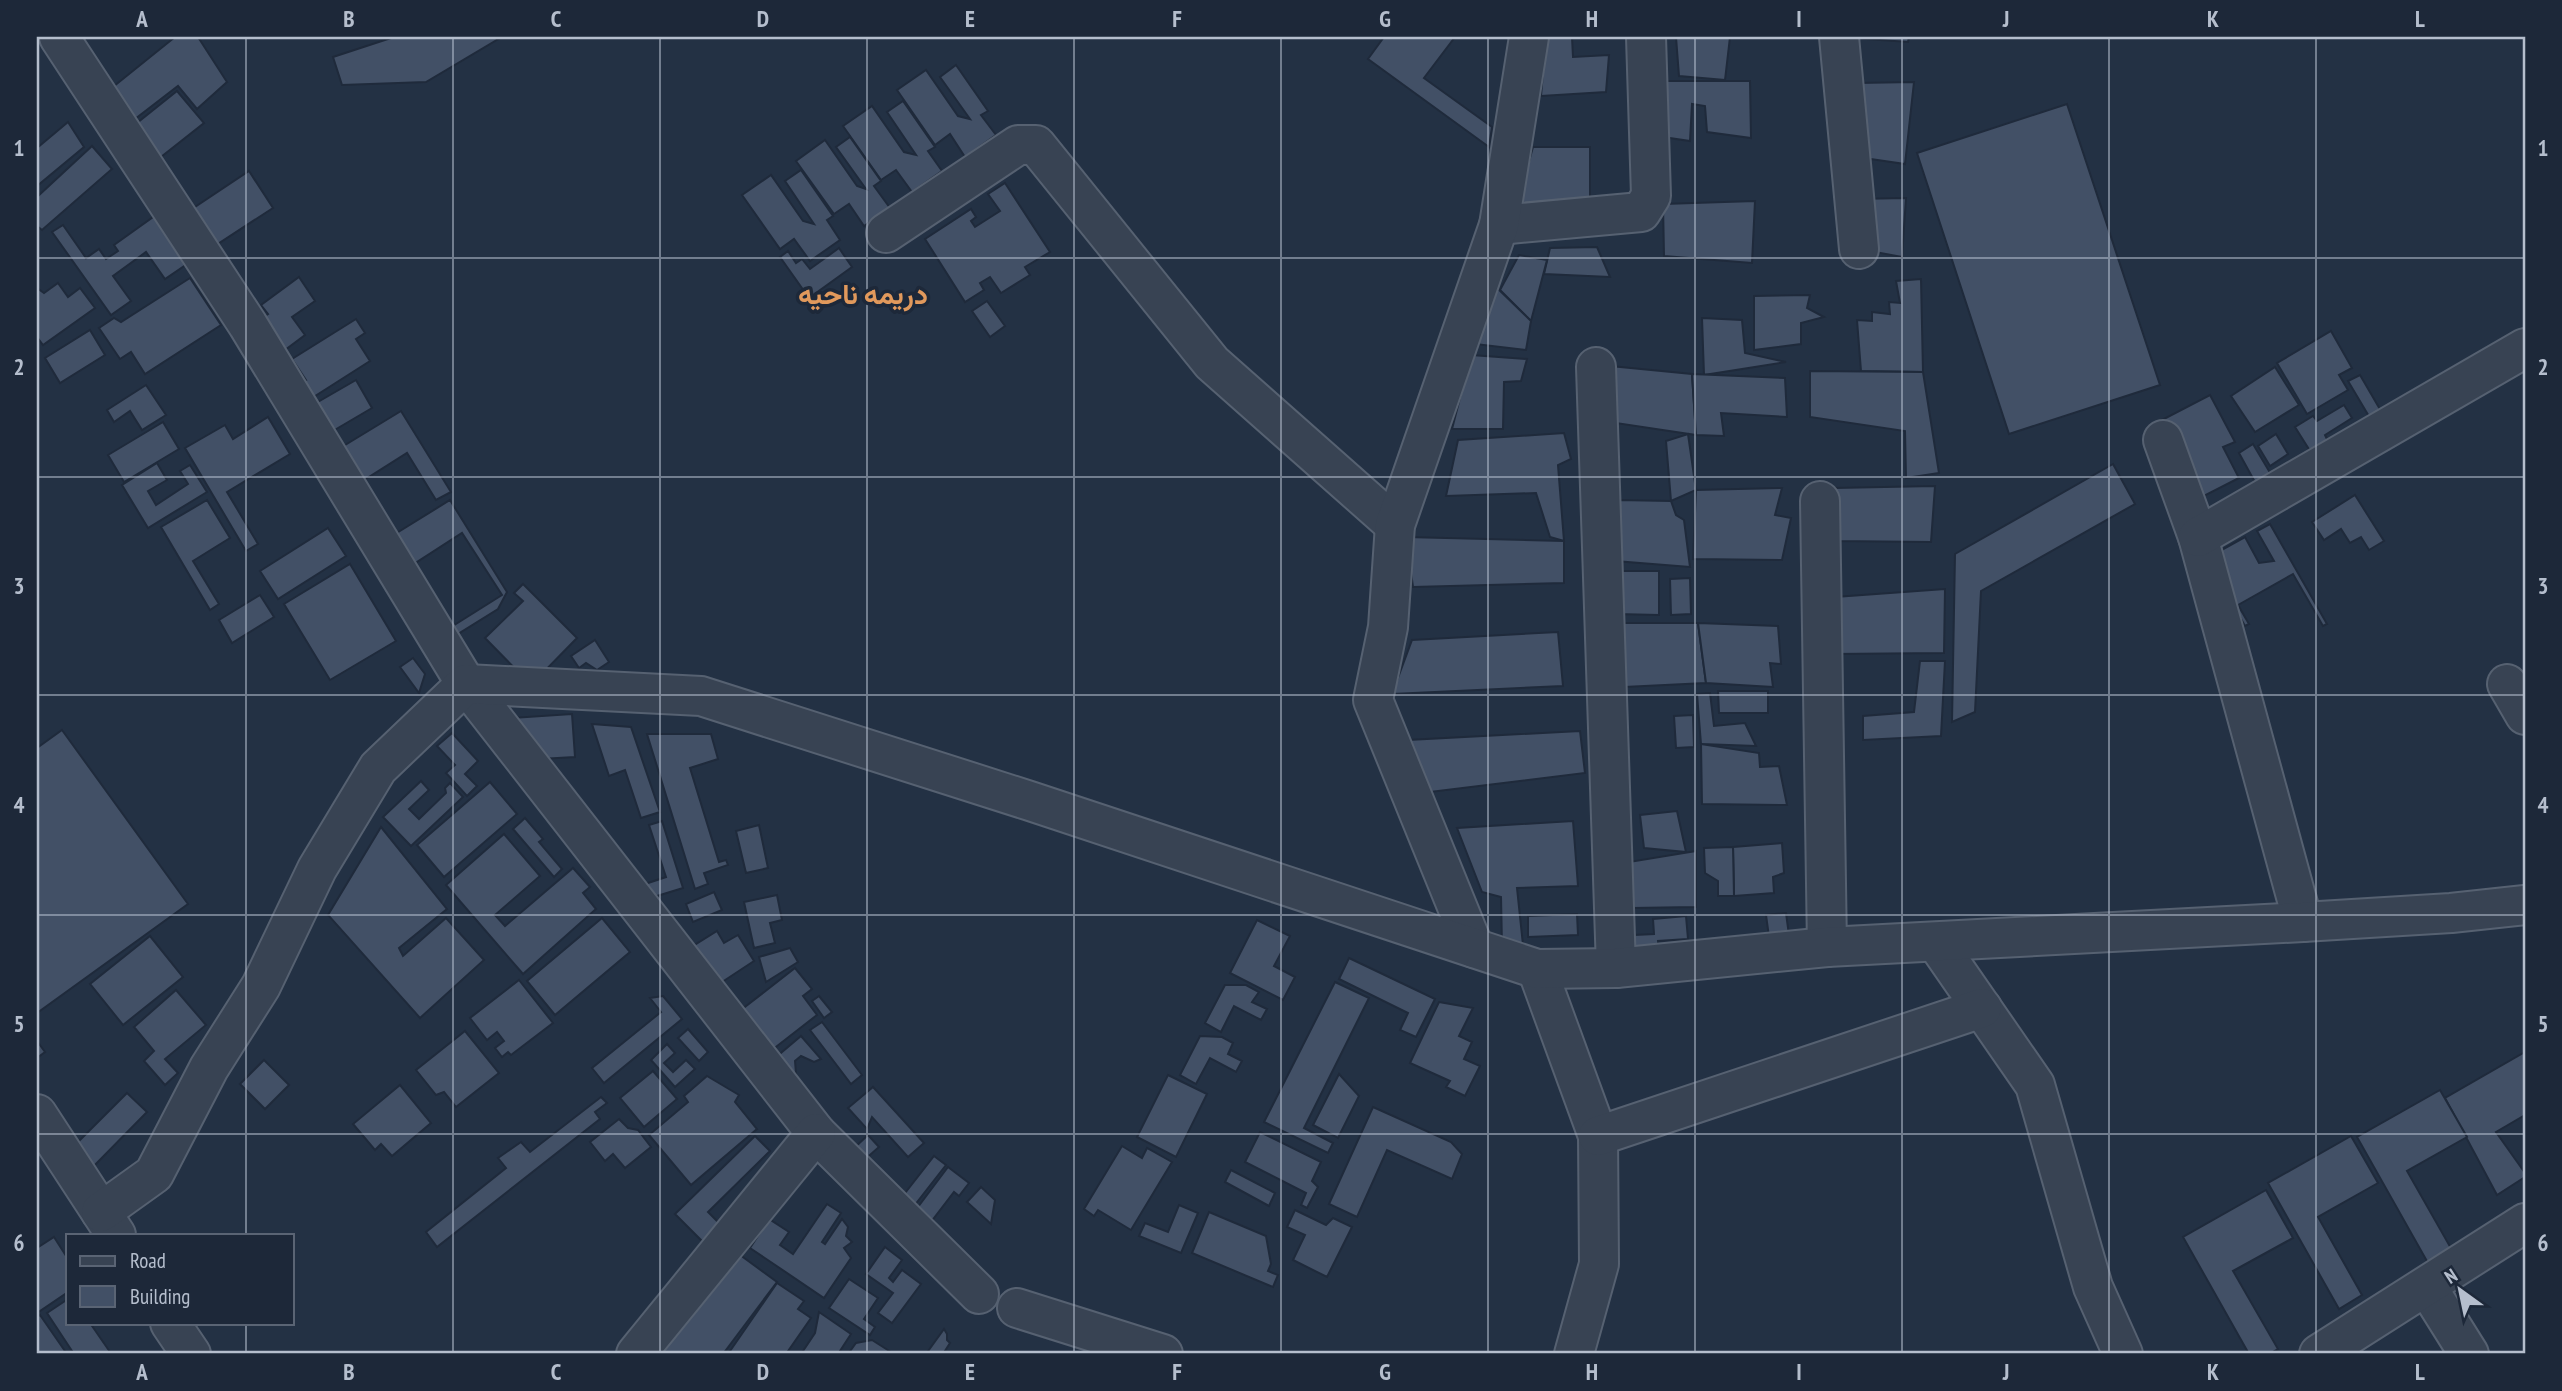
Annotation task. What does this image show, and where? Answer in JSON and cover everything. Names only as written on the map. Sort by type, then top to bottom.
[{"type":"street","points":[[59,37],[248,325],[466,684],[816,1133],[979,1294]]},
{"type":"street","points":[[1474,948],[1373,700],[1388,627],[1395,525],[1499,225],[1530,37]]},
{"type":"street","points":[[1499,225],[1641,212],[1646,208],[1651,196],[1646,37]]},
{"type":"street","points":[[1839,37],[1859,248]]},
{"type":"street","points":[[886,233],[1018,145],[1036,145],[1212,363],[1395,525]]},
{"type":"street","points":[[2199,537],[2525,348]]},
{"type":"street","points":[[1596,367],[1616,968]]},
{"type":"street","points":[[2163,440],[2199,537],[2303,922]]},
{"type":"street","points":[[1820,501],[1827,947]]},
{"type":"street","points":[[37,1114],[108,1224],[154,1174],[209,1068],[261,986],[317,869],[378,768],[466,684],[701,696],[1043,805],[1538,970],[1616,968],[1827,947],[2303,922],[2451,913],[2525,905]]},
{"type":"street","points":[[1936,942],[2035,1085],[2093,1287],[2123,1354]]},
{"type":"street","points":[[1538,970],[1598,1136],[1598,1264],[1574,1354]]},
{"type":"street","points":[[1598,1136],[1982,1008]]},
{"type":"street","points":[[636,1354],[816,1133]]},
{"type":"street","points":[[2319,1354],[2525,1223]]},
{"type":"street","points":[[2427,1287],[2469,1354]]},
{"type":"street","points":[[1017,1308],[1163,1354]]},
{"type":"building","points":[[175,37],[198,37],[227,82],[197,109],[178,86],[122,129],[93,103]]},
{"type":"building","points":[[394,37],[500,38],[426,82],[342,85],[333,57]]},
{"type":"building","points":[[1384,37],[1455,37],[1424,78],[1492,127],[1489,147],[1368,59]]},
{"type":"building","points":[[1546,37],[1572,37],[1573,57],[1609,55],[1606,92],[1541,96]]},
{"type":"building","points":[[1676,37],[1730,37],[1725,80],[1679,76]]},
{"type":"building","points":[[1839,37],[1909,37],[1908,42]]},
{"type":"building","points":[[956,65],[988,111],[981,115],[996,135],[965,157],[950,134],[935,145],[897,90],[926,70],[958,116],[970,119],[940,77]]},
{"type":"building","points":[[1656,81],[1750,81],[1751,138],[1707,132],[1705,106],[1692,104],[1690,141],[1663,137]]},
{"type":"building","points":[[1914,82],[1905,164],[1850,156],[1857,83]]},
{"type":"building","points":[[177,91],[204,123],[147,168],[127,131]]},
{"type":"building","points":[[903,101],[935,147],[928,151],[942,171],[912,192],[896,170],[881,180],[843,126],[872,106],[904,152],[916,155],[887,112]]},
{"type":"building","points":[[2067,104],[2160,385],[2009,434],[1917,153]]},
{"type":"building","points":[[68,122],[84,147],[37,186],[37,148]]},
{"type":"building","points":[[850,137],[881,181],[874,186],[890,208],[864,226],[849,204],[834,214],[796,161],[825,140],[857,186],[866,189],[836,147]]},
{"type":"building","points":[[92,146],[112,169],[42,230],[37,226],[37,197]]},
{"type":"building","points":[[1533,147],[1590,147],[1590,206],[1516,208]]},
{"type":"building","points":[[801,170],[833,216],[827,220],[840,240],[810,261],[794,239],[780,249],[742,195],[771,175],[803,221],[814,224],[785,181]]},
{"type":"building","points":[[249,171],[273,208],[210,249],[186,213]]},
{"type":"building","points":[[1005,183],[1050,252],[1025,267],[1030,275],[1001,293],[990,277],[980,283],[984,290],[965,302],[925,239],[971,209],[976,217],[971,221],[975,227],[1000,211],[988,194]]},
{"type":"building","points":[[1906,198],[1902,257],[1859,249],[1855,199]]},
{"type":"building","points":[[1755,201],[1752,263],[1664,256],[1663,204]]},
{"type":"building","points":[[156,215],[190,262],[165,279],[146,252],[113,276],[131,301],[111,315],[52,232],[63,225],[86,258],[99,249],[106,259],[118,251],[114,245]]},
{"type":"building","points":[[1597,247],[1610,277],[1544,274],[1550,248]]},
{"type":"building","points":[[839,248],[852,267],[809,298],[780,257],[788,251],[796,263],[802,259],[810,269]]},
{"type":"building","points":[[1519,255],[1547,260],[1531,321],[1500,290]]},
{"type":"building","points":[[299,277],[315,301],[292,317],[305,335],[281,353],[250,326],[268,314],[261,305]]},
{"type":"building","points":[[190,278],[221,325],[145,374],[131,352],[120,359],[99,328],[114,318],[121,322]]},
{"type":"building","points":[[1921,279],[1923,372],[1861,371],[1857,320],[1872,321],[1872,312],[1890,314],[1889,302],[1900,303],[1896,281]]},
{"type":"building","points":[[58,283],[68,297],[80,288],[95,308],[43,345],[37,337],[37,288],[44,293]]},
{"type":"building","points":[[1492,283],[1531,321],[1526,350],[1475,344]]},
{"type":"building","points":[[1810,295],[1807,308],[1824,317],[1801,323],[1801,344],[1754,350],[1754,296]]},
{"type":"building","points":[[987,301],[1005,326],[990,337],[972,311]]},
{"type":"building","points":[[1702,318],[1742,320],[1745,353],[1786,362],[1704,375]]},
{"type":"building","points":[[356,319],[365,333],[356,339],[370,361],[301,405],[300,383],[306,380],[292,359]]},
{"type":"building","points":[[90,330],[105,355],[60,383],[45,358]]},
{"type":"building","points":[[2331,331],[2352,368],[2339,375],[2348,390],[2307,414],[2277,363]]},
{"type":"building","points":[[1471,355],[1527,359],[1521,381],[1504,382],[1503,429],[1452,429]]},
{"type":"building","points":[[1610,366],[1692,374],[1696,435],[1609,422]]},
{"type":"building","points":[[2275,367],[2299,405],[2255,432],[2231,396]]},
{"type":"building","points":[[1810,371],[1923,372],[1939,473],[1906,478],[1905,431],[1810,417]]},
{"type":"building","points":[[1692,374],[1785,378],[1787,417],[1721,413],[1724,436],[1696,435]]},
{"type":"building","points":[[2360,375],[2381,411],[2370,418],[2348,381]]},
{"type":"building","points":[[356,380],[372,408],[321,438],[304,410]]},
{"type":"building","points":[[146,385],[166,415],[142,430],[130,411],[114,422],[107,410]]},
{"type":"building","points":[[2210,395],[2235,442],[2223,447],[2239,478],[2198,499],[2158,422]]},
{"type":"building","points":[[2344,405],[2352,418],[2325,435],[2329,443],[2312,454],[2295,427],[2313,416],[2317,421]]},
{"type":"building","points":[[401,411],[451,492],[436,500],[407,453],[353,487],[332,453]]},
{"type":"building","points":[[268,417],[290,454],[227,492],[258,544],[246,551],[185,448],[225,425],[233,439]]},
{"type":"building","points":[[163,422],[179,449],[124,482],[108,455]]},
{"type":"building","points":[[1564,433],[1571,459],[1558,465],[1564,541],[1550,537],[1536,493],[1446,496],[1458,440]]},
{"type":"building","points":[[1688,434],[1696,490],[1671,501],[1666,441]]},
{"type":"building","points":[[2276,434],[2288,454],[2270,466],[2258,446]]},
{"type":"building","points":[[2253,444],[2272,476],[2256,484],[2239,453]]},
{"type":"building","points":[[157,463],[167,480],[148,491],[156,505],[188,484],[180,471],[190,465],[207,492],[148,528],[122,485]]},
{"type":"building","points":[[2113,464],[2135,504],[1981,591],[1975,712],[1952,722],[1955,554]]},
{"type":"building","points":[[1935,486],[1931,542],[1833,541],[1834,488]]},
{"type":"building","points":[[1782,488],[1775,515],[1791,518],[1782,560],[1693,559],[1696,490]]},
{"type":"building","points":[[2355,495],[2384,541],[2369,550],[2361,537],[2350,543],[2341,529],[2324,540],[2312,522]]},
{"type":"building","points":[[207,500],[230,538],[193,561],[219,604],[210,610],[161,527]]},
{"type":"building","points":[[450,500],[507,592],[498,609],[453,637],[448,629],[502,595],[462,533],[406,569],[387,539]]},
{"type":"building","points":[[1618,500],[1671,501],[1676,515],[1684,520],[1690,567],[1615,561]]},
{"type":"building","points":[[2270,524],[2327,624],[2323,626],[2293,574],[2238,605],[2249,624],[2245,626],[2207,558],[2245,537],[2259,563],[2274,561],[2257,531]]},
{"type":"building","points":[[328,528],[346,556],[278,599],[260,571]]},
{"type":"building","points":[[1406,537],[1564,541],[1564,583],[1413,587]]},
{"type":"building","points":[[350,564],[396,641],[330,680],[284,604]]},
{"type":"building","points":[[1610,571],[1659,571],[1659,615],[1616,614]]},
{"type":"building","points":[[1690,578],[1691,614],[1671,615],[1670,579]]},
{"type":"building","points":[[523,584],[577,638],[531,685],[485,638],[523,601],[514,593]]},
{"type":"building","points":[[1945,589],[1944,653],[1832,654],[1835,597]]},
{"type":"building","points":[[260,595],[274,617],[232,643],[219,620]]},
{"type":"building","points":[[1620,623],[1698,623],[1706,683],[1624,687]]},
{"type":"building","points":[[1698,623],[1778,626],[1781,664],[1770,663],[1773,687],[1706,683]]},
{"type":"building","points":[[1558,632],[1563,686],[1392,694],[1412,640]]},
{"type":"building","points":[[595,640],[609,662],[597,670],[586,663],[579,668],[571,656]]},
{"type":"building","points":[[413,658],[425,674],[419,693],[400,667]]},
{"type":"building","points":[[1920,661],[1945,661],[1941,736],[1863,740],[1863,716],[1914,712]]},
{"type":"building","points":[[1718,691],[1768,691],[1768,713],[1719,713]]},
{"type":"building","points":[[1710,693],[1714,726],[1745,723],[1756,746],[1701,744],[1697,694]]},
{"type":"building","points":[[572,714],[575,757],[540,759],[496,719]]},
{"type":"building","points":[[1693,715],[1694,747],[1676,748],[1674,716]]},
{"type":"building","points":[[592,724],[631,727],[660,812],[641,818],[625,770],[609,776]]},
{"type":"building","points":[[62,730],[188,904],[37,1013],[37,748]]},
{"type":"building","points":[[1580,731],[1585,773],[1430,792],[1408,740]]},
{"type":"building","points":[[452,733],[478,761],[465,774],[477,786],[467,796],[446,773],[455,765],[437,746]]},
{"type":"building","points":[[647,734],[711,734],[718,759],[690,768],[719,862],[726,860],[728,865],[704,873],[708,884],[695,889]]},
{"type":"building","points":[[1701,744],[1759,753],[1760,767],[1779,766],[1787,805],[1702,804]]},
{"type":"building","points":[[421,781],[429,790],[409,809],[419,819],[446,793],[445,788],[450,783],[463,797],[411,846],[383,817]]},
{"type":"building","points":[[490,782],[517,814],[444,877],[417,845]]},
{"type":"building","points":[[1677,811],[1686,852],[1644,848],[1640,815]]},
{"type":"building","points":[[525,818],[543,839],[539,842],[562,869],[554,877],[513,829]]},
{"type":"building","points":[[662,821],[683,888],[644,900],[639,886],[666,877],[649,825]]},
{"type":"building","points":[[1573,821],[1578,886],[1517,888],[1523,945],[1502,946],[1501,897],[1482,892],[1457,828]]},
{"type":"building","points":[[759,825],[768,868],[746,873],[736,831]]},
{"type":"building","points":[[381,827],[447,909],[399,948],[403,956],[446,918],[484,960],[420,1018],[328,915]]},
{"type":"building","points":[[504,834],[540,876],[495,915],[505,926],[573,868],[590,887],[583,893],[596,909],[523,974],[446,885]]},
{"type":"building","points":[[1782,843],[1784,873],[1773,877],[1774,893],[1734,896],[1733,847]]},
{"type":"building","points":[[1733,847],[1734,896],[1718,896],[1718,881],[1705,873],[1704,848]]},
{"type":"building","points":[[1696,851],[1696,907],[1632,908],[1629,862]]},
{"type":"building","points":[[714,892],[722,910],[693,922],[686,904]]},
{"type":"building","points":[[777,895],[782,920],[770,923],[775,943],[754,948],[744,902]]},
{"type":"building","points":[[1786,913],[1789,935],[1769,937],[1766,915]]},
{"type":"building","points":[[1577,914],[1578,935],[1528,937],[1528,916]]},
{"type":"building","points":[[1686,916],[1688,939],[1658,941],[1659,953],[1635,955],[1634,935],[1654,934],[1653,919]]},
{"type":"building","points":[[602,918],[630,952],[555,1015],[527,981]]},
{"type":"building","points":[[1257,920],[1290,936],[1274,966],[1295,977],[1283,1000],[1230,973]]},
{"type":"building","points":[[717,931],[724,943],[738,935],[754,961],[713,988],[685,951]]},
{"type":"building","points":[[150,936],[183,977],[123,1025],[90,984]]},
{"type":"building","points":[[790,948],[798,962],[766,982],[759,957]]},
{"type":"building","points":[[1349,958],[1435,999],[1416,1037],[1400,1030],[1408,1013],[1339,979]]},
{"type":"building","points":[[795,968],[812,989],[803,996],[817,1015],[763,1057],[741,1010]]},
{"type":"building","points":[[519,980],[553,1023],[511,1055],[508,1052],[502,1057],[495,1048],[504,1041],[497,1032],[487,1040],[470,1018]]},
{"type":"building","points":[[1335,982],[1369,998],[1304,1128],[1333,1143],[1328,1153],[1264,1122]]},
{"type":"building","points":[[1225,985],[1246,985],[1259,992],[1252,1002],[1267,1009],[1261,1020],[1234,1006],[1221,1032],[1205,1023]]},
{"type":"building","points":[[176,990],[206,1025],[165,1059],[178,1073],[165,1085],[144,1061],[154,1051],[134,1027]]},
{"type":"building","points":[[663,996],[682,1019],[604,1083],[592,1068],[661,1012],[650,998]]},
{"type":"building","points":[[819,996],[832,1012],[824,1018],[812,1001]]},
{"type":"building","points":[[1439,1002],[1473,1008],[1459,1036],[1472,1042],[1464,1059],[1480,1066],[1465,1096],[1446,1087],[1450,1081],[1410,1063]]},
{"type":"building","points":[[822,1022],[862,1075],[851,1084],[810,1030]]},
{"type":"building","points":[[688,1029],[708,1052],[699,1061],[678,1038]]},
{"type":"building","points":[[465,1031],[499,1073],[456,1107],[444,1092],[436,1095],[416,1070]]},
{"type":"building","points":[[801,1036],[821,1059],[814,1062],[801,1056],[795,1061],[797,1086],[775,1058]]},
{"type":"building","points":[[1200,1036],[1222,1037],[1233,1043],[1228,1054],[1242,1061],[1236,1072],[1210,1058],[1196,1084],[1180,1075]]},
{"type":"building","points":[[37,1041],[45,1052],[37,1058]]},
{"type":"building","points":[[667,1044],[675,1053],[664,1063],[673,1072],[686,1060],[695,1069],[675,1087],[651,1060]]},
{"type":"building","points":[[2525,1052],[2525,1115],[2496,1132],[2525,1173],[2525,1177],[2497,1195],[2445,1098]]},
{"type":"building","points":[[264,1060],[289,1085],[265,1109],[240,1084]]},
{"type":"building","points":[[653,1071],[677,1099],[644,1127],[620,1098]]},
{"type":"building","points":[[1339,1074],[1359,1096],[1338,1138],[1313,1125]]},
{"type":"building","points":[[1168,1075],[1207,1094],[1176,1157],[1137,1137]]},
{"type":"building","points":[[707,1076],[739,1095],[735,1102],[757,1129],[691,1185],[649,1135],[688,1102],[684,1096]]},
{"type":"building","points":[[400,1085],[431,1123],[392,1156],[381,1144],[375,1150],[353,1124]]},
{"type":"building","points":[[873,1087],[924,1143],[908,1157],[872,1117],[867,1129],[848,1108]]},
{"type":"building","points":[[2440,1090],[2467,1137],[2407,1171],[2452,1250],[2428,1263],[2357,1137]]},
{"type":"building","points":[[127,1093],[147,1112],[86,1174],[66,1154]]},
{"type":"building","points":[[601,1097],[607,1103],[595,1112],[600,1119],[437,1247],[426,1232],[506,1168],[498,1158],[521,1142],[530,1152]]},
{"type":"building","points":[[1373,1107],[1451,1142],[1462,1154],[1452,1179],[1387,1150],[1357,1217],[1329,1204]]},
{"type":"building","points":[[619,1119],[628,1128],[638,1130],[651,1147],[625,1168],[613,1154],[605,1161],[590,1142]]},
{"type":"building","points":[[1260,1132],[1321,1162],[1312,1181],[1318,1187],[1307,1208],[1301,1205],[1306,1193],[1245,1162]]},
{"type":"building","points":[[868,1135],[879,1147],[862,1162],[851,1151]]},
{"type":"building","points":[[755,1136],[770,1151],[708,1212],[721,1225],[703,1242],[675,1214]]},
{"type":"building","points":[[2351,1136],[2378,1183],[2318,1217],[2362,1295],[2339,1309],[2268,1183]]},
{"type":"building","points":[[1122,1146],[1142,1158],[1147,1148],[1172,1162],[1131,1230],[1098,1210],[1094,1216],[1084,1209]]},
{"type":"building","points":[[934,1156],[946,1165],[914,1206],[902,1197]]},
{"type":"building","points":[[948,1167],[969,1183],[959,1196],[954,1192],[924,1231],[909,1219]]},
{"type":"building","points":[[1231,1170],[1275,1193],[1269,1206],[1225,1182]]},
{"type":"building","points":[[981,1187],[995,1200],[991,1224],[967,1202]]},
{"type":"building","points":[[2266,1190],[2293,1238],[2233,1271],[2278,1349],[2269,1354],[2249,1354],[2183,1237]]},
{"type":"building","points":[[827,1204],[841,1213],[822,1242],[825,1244],[842,1219],[848,1227],[846,1236],[852,1242],[844,1248],[851,1258],[824,1298],[750,1248],[769,1219],[789,1232],[780,1245],[793,1254]]},
{"type":"building","points":[[1179,1205],[1198,1213],[1181,1253],[1139,1236],[1145,1223],[1168,1232]]},
{"type":"building","points":[[1295,1210],[1326,1225],[1333,1218],[1352,1227],[1327,1277],[1293,1260],[1305,1235],[1287,1227]]},
{"type":"building","points":[[1209,1212],[1266,1236],[1271,1264],[1268,1271],[1278,1275],[1273,1287],[1192,1253]]},
{"type":"building","points":[[54,1237],[66,1256],[66,1293],[37,1313],[37,1248]]},
{"type":"building","points":[[885,1247],[902,1260],[889,1278],[893,1282],[902,1270],[921,1284],[892,1323],[878,1313],[893,1293],[866,1274]]},
{"type":"building","points":[[736,1252],[777,1282],[723,1354],[659,1354]]},
{"type":"building","points":[[849,1279],[878,1298],[864,1319],[875,1327],[870,1335],[829,1308]]},
{"type":"building","points":[[777,1283],[804,1301],[798,1309],[811,1318],[786,1354],[728,1354]]},
{"type":"building","points":[[66,1300],[66,1324],[91,1324],[110,1352],[74,1354],[47,1313]]},
{"type":"building","points":[[819,1312],[851,1334],[838,1354],[801,1354],[815,1333]]},
{"type":"building","points":[[40,1315],[67,1354],[37,1354],[37,1317]]},
{"type":"building","points":[[944,1329],[950,1343],[943,1354],[926,1354]]},
{"type":"building","points":[[872,1340],[894,1354],[848,1354],[856,1343]]},
{"type":"district","name":"دریمه ناحیه","points":[[863,293]]}]
